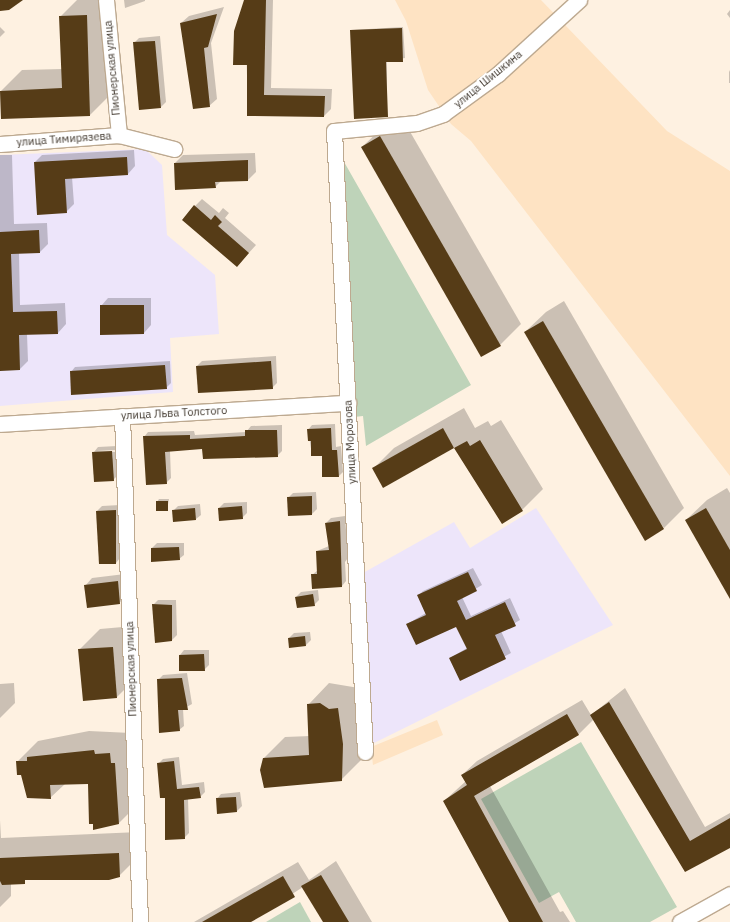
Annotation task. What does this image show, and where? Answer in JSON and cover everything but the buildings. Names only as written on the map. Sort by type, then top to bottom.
[{"type":"street","name":"Пионерская улица","points":[[106,0],[119,136]]},
{"type":"street","name":"улица Шишкина","points":[[334,131],[403,125],[443,114],[498,74],[579,0]]},
{"type":"street","name":"улица Морозова","points":[[334,131],[365,752]]},
{"type":"street","name":"улица Тимирязева","points":[[0,144],[119,136],[174,149]]},
{"type":"street","name":"улица Льва Толстого","points":[[0,424],[348,403]]},
{"type":"street","name":"Пионерская улица","points":[[122,416],[140,922]]},
{"type":"street","points":[[680,922],[730,894]]},
{"type":"shaded area","points":[[395,0],[541,0],[667,131],[730,171],[730,476],[471,141],[451,124],[428,90],[406,21]]},
{"type":"shaded area","points":[[145,149],[162,165],[167,235],[215,275],[219,334],[170,338],[173,392],[0,406],[0,155]]},
{"type":"shaded area","points":[[536,508],[613,625],[370,745],[363,573],[454,522],[470,548]]},
{"type":"shaded area","points":[[437,720],[443,735],[373,765],[371,747]]},
{"type":"green space","points":[[339,153],[471,385],[366,446],[363,416],[354,417]]},
{"type":"green space","points":[[581,742],[677,907],[650,922],[576,922],[559,892],[539,903],[481,799]]},
{"type":"green space","points":[[300,902],[311,922],[266,922]]}]
